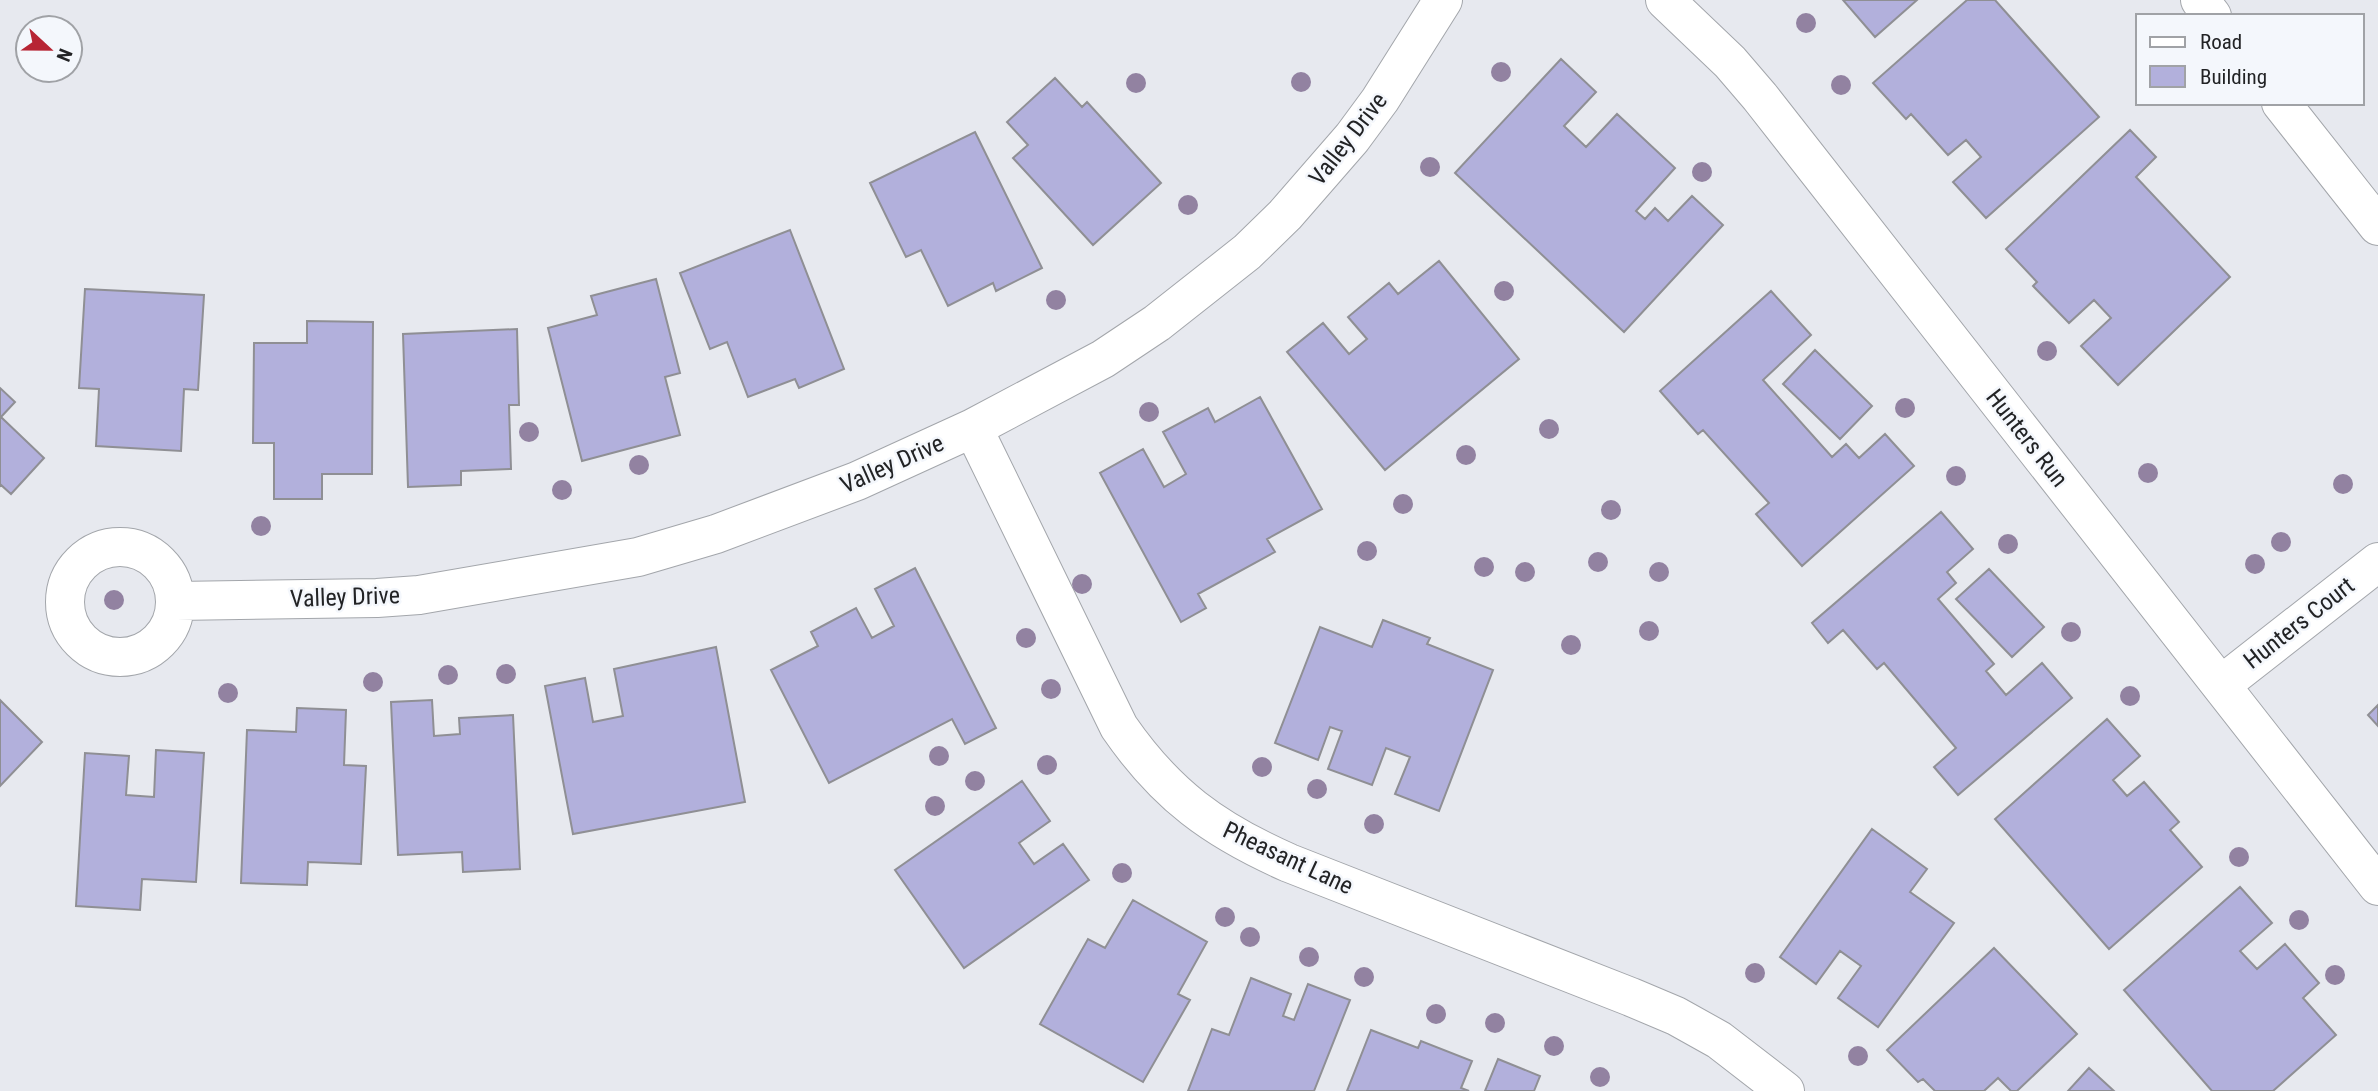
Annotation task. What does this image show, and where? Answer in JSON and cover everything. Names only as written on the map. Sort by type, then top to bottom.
[{"type":"street","name":"Valley Drive","points":[[176,601],[377,598],[419,594],[638,557],[716,534],[833,490],[973,428],[1103,359],[1157,323],[1247,251],[1285,215],[1352,138],[1392,83],[1443,0]]},
{"type":"street","name":"Hunters Run","points":[[1665,0],[1730,62],[1760,97],[2378,886]]},
{"type":"street","points":[[2283,105],[2378,226]]},
{"type":"street","name":"Pheasant Lane","points":[[973,428],[1119,727],[1142,761],[1195,811],[1221,830],[1289,863],[1676,1016],[1719,1040],[1785,1091]]},
{"type":"street","name":"Hunters Court","points":[[2221,685],[2378,562]]},
{"type":"building","points":[[1843,0],[1917,0],[1875,37]]},
{"type":"building","points":[[1967,0],[1995,0],[2099,117],[1986,218],[1953,182],[1981,157],[1966,140],[1948,155],[1911,114],[1906,119],[1873,83]]},
{"type":"building","points":[[1561,59],[1596,92],[1564,126],[1586,147],[1617,114],[1675,168],[1636,211],[1645,219],[1655,208],[1668,221],[1692,196],[1723,225],[1624,332],[1455,173]]},
{"type":"building","points":[[1055,78],[1082,107],[1087,102],[1161,183],[1093,245],[1013,158],[1028,145],[1007,122]]},
{"type":"building","points":[[2130,130],[2156,157],[2136,177],[2230,277],[2118,385],[2081,346],[2111,318],[2094,300],[2069,323],[2033,286],[2037,282],[2006,249]]},
{"type":"building","points":[[975,132],[1042,268],[996,291],[993,283],[948,306],[921,250],[906,257],[870,183]]},
{"type":"building","points":[[790,230],[844,369],[799,388],[795,379],[748,397],[727,342],[710,349],[680,273]]},
{"type":"building","points":[[1439,261],[1519,359],[1385,470],[1287,352],[1323,323],[1349,354],[1367,339],[1348,317],[1389,283],[1398,294]]},
{"type":"building","points":[[656,279],[680,373],[665,377],[680,435],[582,461],[548,328],[597,315],[591,296]]},
{"type":"building","points":[[85,289],[204,295],[198,390],[184,389],[181,451],[96,446],[99,389],[79,388]]},
{"type":"building","points":[[1771,291],[1811,335],[1763,380],[1832,457],[1846,444],[1859,458],[1885,434],[1914,466],[1802,566],[1756,514],[1769,503],[1703,430],[1698,434],[1660,391]]},
{"type":"building","points":[[307,321],[373,322],[372,474],[322,474],[322,499],[274,499],[274,443],[253,443],[254,343],[307,343]]},
{"type":"building","points":[[517,329],[519,405],[509,405],[511,469],[461,471],[461,485],[408,487],[403,334]]},
{"type":"building","points":[[1815,350],[1872,406],[1840,439],[1783,384]]},
{"type":"building","points":[[0,388],[15,402],[1,417],[44,458],[11,494],[0,486]]},
{"type":"building","points":[[1260,397],[1322,509],[1267,539],[1275,552],[1198,594],[1206,608],[1181,622],[1100,473],[1143,449],[1164,487],[1186,474],[1163,432],[1208,408],[1215,422]]},
{"type":"building","points":[[1941,512],[1973,549],[1947,572],[1956,583],[1938,599],[1994,664],[1986,671],[2006,695],[2042,663],[2072,698],[1958,795],[1934,767],[1956,748],[1884,663],[1877,669],[1843,630],[1828,643],[1812,623]]},
{"type":"building","points":[[915,568],[996,728],[965,744],[952,719],[829,783],[771,670],[818,646],[811,632],[856,608],[872,638],[894,626],[875,589]]},
{"type":"building","points":[[1989,569],[2044,627],[2012,657],[1956,599]]},
{"type":"building","points":[[1383,620],[1430,638],[1427,644],[1493,670],[1439,811],[1395,794],[1410,757],[1386,748],[1372,785],[1328,769],[1342,731],[1330,727],[1318,760],[1275,743],[1320,627],[1372,647]]},
{"type":"building","points":[[716,647],[745,802],[573,834],[545,686],[585,678],[593,722],[623,716],[614,669]]},
{"type":"building","points":[[0,700],[42,742],[0,786]]},
{"type":"building","points":[[432,700],[434,736],[460,734],[459,718],[513,715],[520,869],[463,872],[462,852],[398,855],[391,702]]},
{"type":"building","points":[[2378,705],[2378,726],[2368,715]]},
{"type":"building","points":[[297,708],[346,710],[344,765],[366,766],[361,864],[308,862],[307,885],[241,883],[247,730],[296,732]]},
{"type":"building","points":[[2107,719],[2140,756],[2113,780],[2127,796],[2144,782],[2179,822],[2170,830],[2202,867],[2109,949],[1995,819]]},
{"type":"building","points":[[156,750],[204,753],[196,882],[142,879],[140,910],[76,906],[85,753],[129,756],[126,795],[154,797]]},
{"type":"building","points":[[1022,781],[1050,821],[1019,843],[1034,864],[1063,844],[1089,880],[964,968],[895,870]]},
{"type":"building","points":[[1872,829],[1927,869],[1910,892],[1954,923],[1878,1027],[1838,998],[1861,966],[1840,951],[1816,984],[1780,957]]},
{"type":"building","points":[[2240,887],[2272,923],[2240,951],[2257,969],[2285,944],[2319,983],[2303,998],[2336,1035],[2273,1091],[2212,1091],[2124,990]]},
{"type":"building","points":[[1133,900],[1207,942],[1178,994],[1190,1000],[1143,1082],[1040,1024],[1088,939],[1105,948]]},
{"type":"building","points":[[1994,948],[2077,1034],[2017,1091],[2011,1091],[1998,1078],[1984,1091],[1935,1091],[1923,1079],[1918,1082],[1887,1050]]},
{"type":"building","points":[[1251,978],[1291,994],[1283,1016],[1294,1020],[1308,984],[1350,1000],[1314,1091],[1188,1091],[1212,1029],[1229,1035]]},
{"type":"building","points":[[1371,1030],[1418,1048],[1421,1041],[1472,1061],[1461,1088],[1469,1091],[1347,1091]]},
{"type":"building","points":[[1498,1059],[1540,1076],[1534,1091],[1485,1091]]},
{"type":"building","points":[[2089,1068],[2114,1091],[2068,1091]]}]
